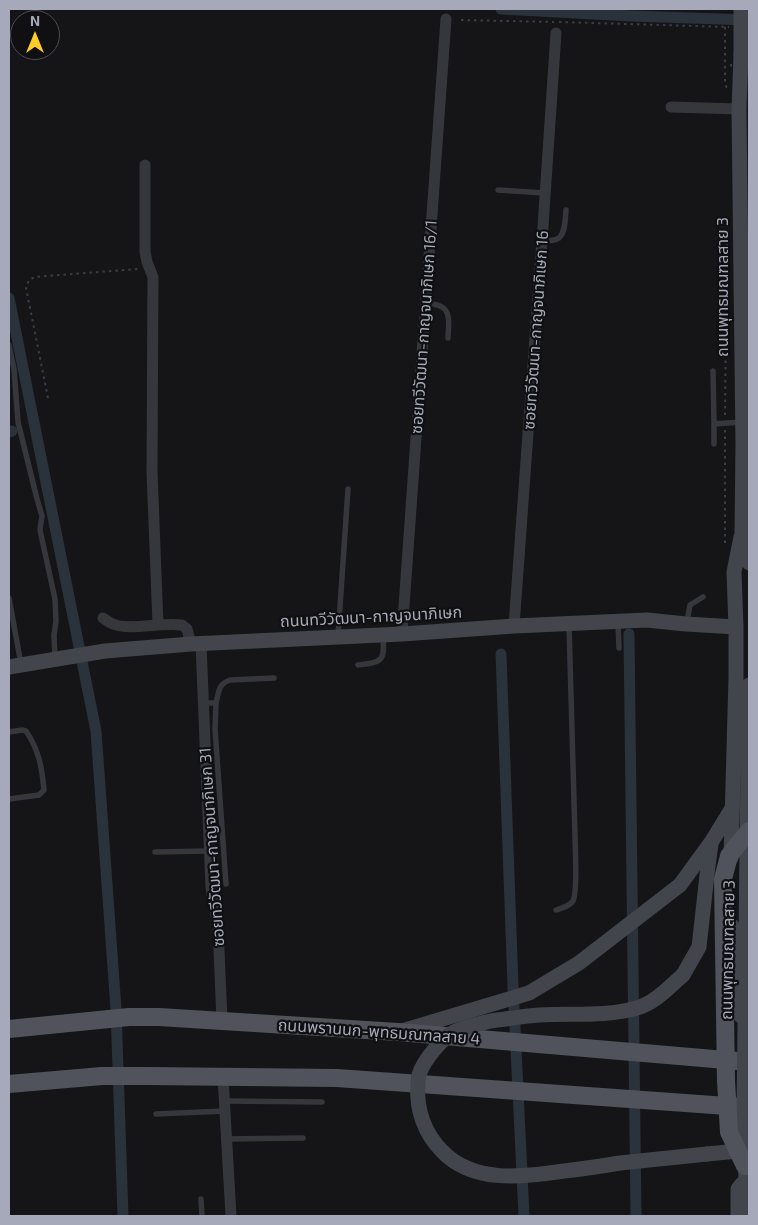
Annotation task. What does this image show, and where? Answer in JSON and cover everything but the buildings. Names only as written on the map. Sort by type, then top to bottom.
[{"type":"main road","name":"ถนนพุทธมณฑลสาย 3","points":[[741,9],[742,55],[732,105],[742,422],[746,447],[742,533],[749,564]]},
{"type":"main road","points":[[742,533],[734,572],[736,627],[731,848],[734,1008],[741,1016],[749,1018]]},
{"type":"main road","name":"ถนนทวีวัฒนา-กาญจนาภิเษก","points":[[15,666],[105,651],[196,644],[402,634],[569,623],[647,620],[736,627]]},
{"type":"main road","name":"ถนนพุทธมณฑลสาย 3","points":[[747,1216],[748,1165],[744,1102],[749,685]]},
{"type":"main road","points":[[398,1032],[530,993],[579,963],[680,885],[712,841],[732,808]]},
{"type":"main road","points":[[738,1216],[738,1189],[742,1184],[748,1165],[729,1132],[726,1081],[723,879],[729,856],[749,832]]},
{"type":"main road","points":[[712,841],[699,947],[683,974],[656,999],[640,1007],[615,1013],[540,1015],[504,1019],[476,1024],[453,1032],[436,1047],[426,1060],[419,1075],[417,1097],[422,1118],[431,1138],[443,1153],[461,1166],[476,1172],[528,1176],[707,1154],[748,1165]]},
{"type":"main road","name":"ถนนพรานนก-พุทธมณฑลสาย 4","points":[[9,1029],[129,1016],[398,1032],[749,1062]]},
{"type":"main road","points":[[9,1084],[102,1076],[337,1078],[749,1107]]},
{"type":"street","name":"ซอยทวีวัฒนา-กาญจนาภิเษก 16/1","points":[[402,634],[446,19]]},
{"type":"street","name":"ซอยทวีวัฒนา-กาญจนาภิเษก 16","points":[[514,626],[556,33]]},
{"type":"street","points":[[671,107],[732,105]]},
{"type":"street","points":[[145,165],[145,251],[153,277],[152,472],[158,624]]},
{"type":"street","points":[[103,618],[112,624],[122,627],[158,624],[182,625],[196,644]]},
{"type":"street","name":"ซอยทวีวัฒนา-กาญจนาภิเษก 31","points":[[196,644],[204,703],[211,888],[218,926],[222,1021]]},
{"type":"street","points":[[223,1077],[231,1216]]},
{"type":"lane","points":[[498,190],[545,193]]},
{"type":"lane","points":[[542,241],[559,238],[564,226],[566,210]]},
{"type":"lane","points":[[426,304],[442,307],[447,311],[449,321],[448,338]]},
{"type":"lane","points":[[9,345],[14,370],[18,422],[42,516],[40,530],[55,599],[56,621],[54,634],[62,657]]},
{"type":"lane","points":[[713,371],[714,444]]},
{"type":"lane","points":[[714,424],[742,422]]},
{"type":"lane","points":[[338,636],[348,489]]},
{"type":"lane","points":[[686,624],[690,605],[703,597]]},
{"type":"lane","points":[[9,598],[15,666]]},
{"type":"lane","points":[[618,621],[619,648]]},
{"type":"lane","points":[[556,910],[570,905],[575,895],[576,874],[569,623]]},
{"type":"lane","points":[[358,665],[375,663],[384,656],[383,634]]},
{"type":"lane","points":[[226,884],[215,729],[216,703],[219,689],[221,684],[230,680],[274,678]]},
{"type":"lane","points":[[204,703],[216,703]]},
{"type":"lane","points":[[9,732],[26,731],[33,741],[41,765],[44,790],[39,795],[9,799]]},
{"type":"lane","points":[[155,852],[209,851]]},
{"type":"lane","points":[[156,1114],[224,1106],[322,1102]]},
{"type":"lane","points":[[226,1139],[303,1138]]},
{"type":"lane","points":[[201,1199],[202,1216]]},
{"type":"path","points":[[461,20],[731,27]]},
{"type":"path","points":[[725,27],[725,83],[732,105]]},
{"type":"path","points":[[731,69],[732,76]]},
{"type":"path","points":[[725,549],[727,227]]},
{"type":"path","points":[[48,398],[26,288],[29,280],[35,277],[150,268]]},
{"type":"waterway","points":[[501,9],[749,20]]},
{"type":"waterway","points":[[9,298],[96,731],[116,1009],[123,1216]]},
{"type":"waterway","points":[[629,634],[636,1216]]},
{"type":"waterway","points":[[501,654],[513,986],[524,1216]]}]
